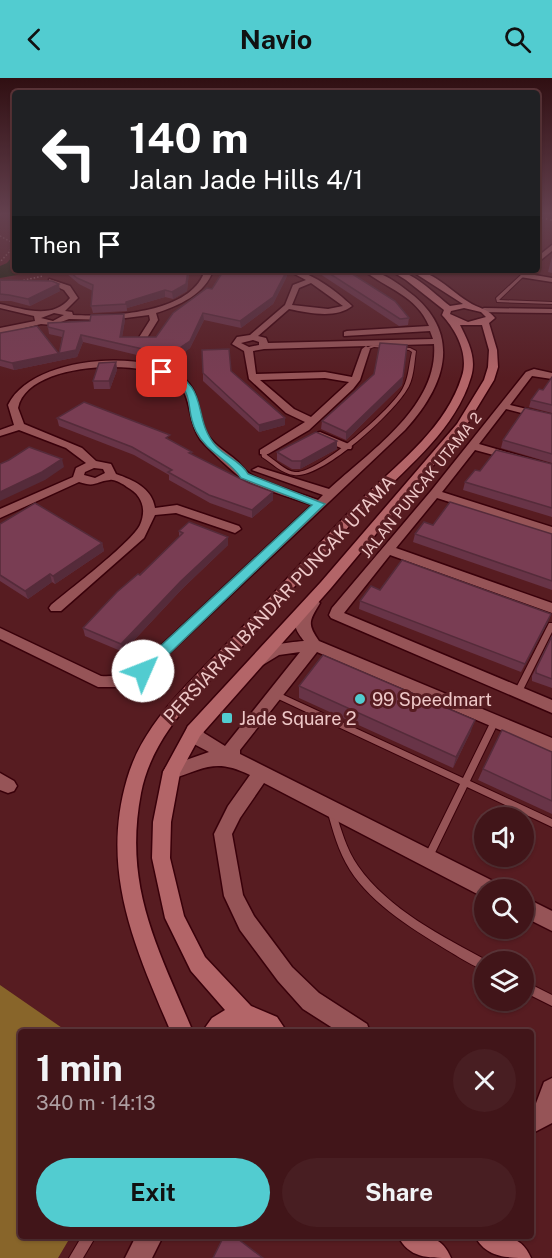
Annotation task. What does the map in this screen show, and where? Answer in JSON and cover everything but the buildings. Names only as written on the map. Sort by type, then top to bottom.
[{"type":"street","points":[[0,306],[40,319],[60,322],[69,317],[112,317],[152,312],[194,291],[205,282],[208,273]]},
{"type":"street","points":[[288,306],[313,310],[347,308],[346,303],[319,284],[297,273]]},
{"type":"street","points":[[0,633],[98,681],[113,684],[128,679],[143,671],[401,428],[425,400],[437,373],[441,341],[422,307],[405,292],[372,273]]},
{"type":"street","points":[[400,273],[409,278],[451,315],[467,323],[486,317],[552,313]]},
{"type":"street","points":[[419,273],[446,288],[486,317]]},
{"type":"street","points":[[528,273],[552,280]]},
{"type":"street","points":[[52,280],[67,288],[74,298],[60,311]]},
{"type":"street","points":[[253,337],[257,331],[288,306],[296,287],[310,280]]},
{"type":"street","points":[[451,315],[458,306],[471,306]]},
{"type":"street","points":[[0,331],[40,319],[48,311],[60,311],[69,314],[69,317]]},
{"type":"street","points":[[142,339],[154,320],[152,312]]},
{"type":"street","name":"PERSIARAN BANDAR PUNCAK UTAMA","points":[[181,1029],[139,933],[126,865],[127,822],[140,765],[166,720],[357,511],[423,446],[442,421],[458,397],[469,365],[467,349],[451,315]]},
{"type":"street","name":"PERSIARAN BANDAR PUNCAK UTAMA","points":[[244,1016],[198,964],[176,918],[161,858],[162,822],[172,772],[194,731],[326,585],[409,485],[441,452],[477,402],[493,368],[493,350],[486,317]]},
{"type":"street","points":[[434,328],[263,343],[248,350],[240,348],[236,342],[253,337],[263,343],[441,341]]},
{"type":"street","points":[[264,452],[308,425],[355,380],[366,349]]},
{"type":"street","points":[[248,350],[252,377],[308,425],[347,447]]},
{"type":"street","points":[[92,464],[88,457],[76,450],[20,426],[14,415],[13,404],[18,395],[27,387],[46,377],[66,370],[125,363],[146,367],[177,378],[185,385],[194,396],[200,430],[213,449],[240,468],[244,476],[319,504]]},
{"type":"street","name":"JALAN PUNCAK UTAMA 2","points":[[518,692],[336,615],[529,374],[534,372],[552,376]]},
{"type":"street","points":[[252,377],[325,375],[355,380]]},
{"type":"street","points":[[504,406],[552,418]]},
{"type":"street","points":[[0,433],[20,426]]},
{"type":"street","points":[[473,446],[552,468]]},
{"type":"street","points":[[80,478],[78,476],[80,470],[92,464],[107,465],[111,470],[109,476]]},
{"type":"street","points":[[240,468],[253,469],[330,493]]},
{"type":"street","points":[[0,513],[80,478],[94,482],[109,476],[135,486],[144,495],[151,512],[150,522],[140,535],[56,608]]},
{"type":"street","points":[[435,493],[552,531]]},
{"type":"street","points":[[151,512],[177,509],[235,529]]},
{"type":"street","points":[[388,550],[552,608]]},
{"type":"street","points":[[314,645],[303,629],[304,616],[326,585]]},
{"type":"street","points":[[232,758],[232,748],[314,645]]},
{"type":"street","points":[[243,675],[275,650],[314,645],[552,745]]},
{"type":"street","points":[[518,692],[552,707]]},
{"type":"street","points":[[194,731],[198,738],[232,758],[474,882]]},
{"type":"street","points":[[172,772],[210,759],[232,758]]},
{"type":"street","points":[[261,773],[234,812],[223,834],[234,896],[247,923],[285,974],[311,1001],[354,1029]]},
{"type":"street","points":[[534,912],[552,921]]},
{"type":"street","points":[[217,1029],[230,1019],[244,1016],[259,1018],[272,1029]]},
{"type":"street","points":[[534,1120],[544,1114],[552,1090]]},
{"type":"street","points":[[138,1258],[148,1239]]},
{"type":"street","points":[[415,1239],[438,1258]]},
{"type":"street","points":[[486,1239],[513,1252]]},
{"type":"street","points":[[493,1239],[513,1252]]},
{"type":"lane","points":[[524,273],[497,299],[498,301],[552,303]]},
{"type":"lane","points":[[264,452],[264,456],[297,475],[347,447],[402,394],[408,384],[413,350],[373,346],[366,349]]},
{"type":"lane","points":[[518,692],[552,625]]},
{"type":"lane","points":[[275,694],[552,823]]},
{"type":"lane","points":[[428,858],[495,721]]},
{"type":"lane","points":[[331,808],[344,851],[363,880],[393,906],[448,945],[474,959]]},
{"type":"lane","points":[[534,991],[552,1001]]},
{"type":"lane","points":[[76,1258],[87,1239]]},
{"type":"path","points":[[11,281],[37,278],[53,273]]},
{"type":"shaded area","points":[[0,269],[12,269],[12,273],[28,273],[0,278]]},
{"type":"shaded area","points":[[0,985],[64,1029],[18,1029],[18,1239],[69,1239],[58,1258],[0,1258]]},
{"type":"place","name":"99 Speedmart","points":[[360,699]]},
{"type":"place","name":"Jade Square 2","points":[[227,718]]},
{"type":"route","points":[[143,671],[319,504],[244,476],[240,468],[213,449],[200,430],[194,396],[177,378],[162,372]]}]
